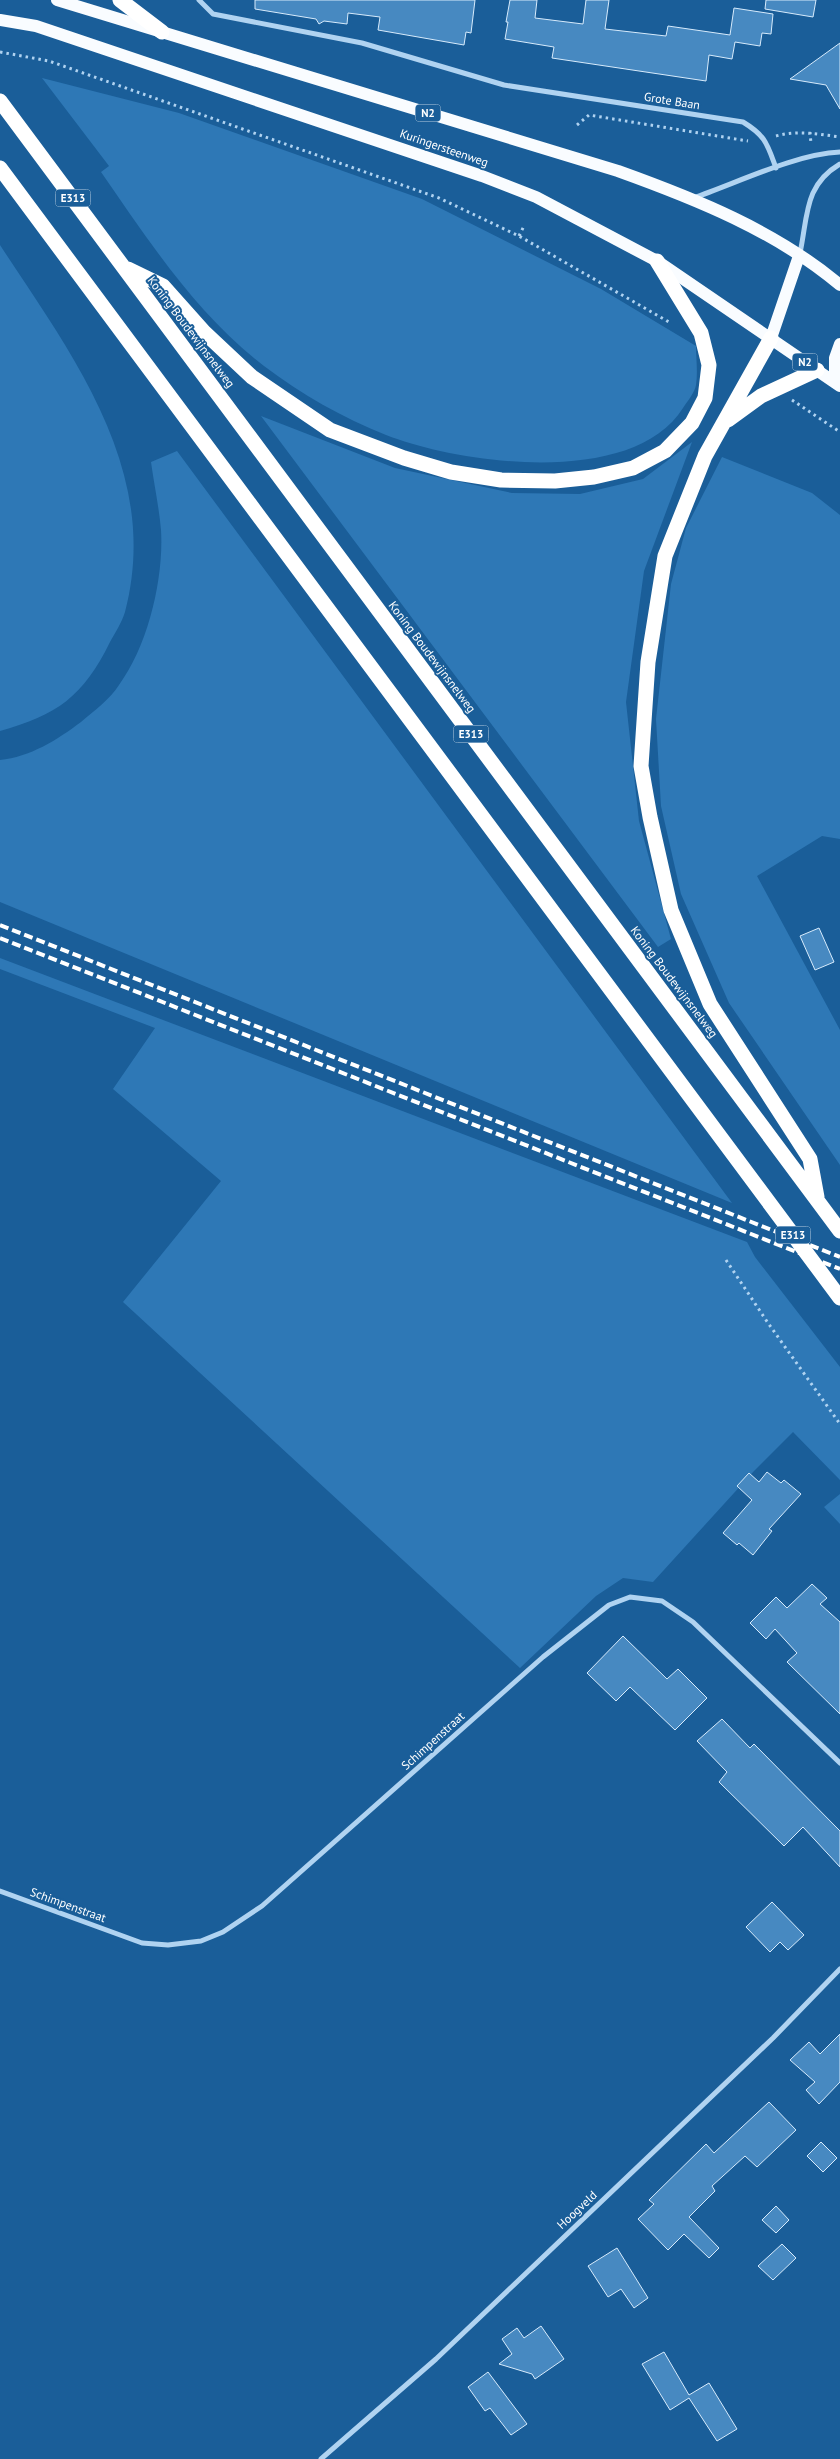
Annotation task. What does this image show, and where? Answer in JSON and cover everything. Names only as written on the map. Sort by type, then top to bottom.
[{"type":"highway","points":[[120,0],[162,32]]},
{"type":"highway","name":"Koning Boudewijnsnelweg","points":[[0,101],[840,1231]]},
{"type":"highway","name":"E313","points":[[0,168],[840,1298]]},
{"type":"highway","points":[[124,267],[163,286],[204,332],[252,377],[330,430],[404,458],[452,472],[501,480],[555,481],[594,478],[633,468],[665,451],[692,423],[705,398],[709,366],[701,333],[657,261]]},
{"type":"highway","points":[[771,338],[705,456],[674,528],[665,556],[648,662],[641,766],[650,817],[671,910],[710,1004],[810,1159],[818,1201]]},
{"type":"highway","points":[[725,422],[761,396],[817,370]]},
{"type":"main road","name":"N2","points":[[56,0],[618,171],[693,198],[744,223],[799,256],[840,285]]},
{"type":"main road","name":"Kuringersteenweg","points":[[0,20],[36,26],[482,176],[536,197],[657,261],[838,384]]},
{"type":"main road","points":[[771,338],[799,256]]},
{"type":"main road","points":[[838,384],[835,358],[840,344]]},
{"type":"street","name":"Grote Baan","points":[[199,0],[213,14],[362,43],[504,85],[743,122],[766,139]]},
{"type":"street","points":[[766,139],[776,168]]},
{"type":"street","points":[[693,198],[776,168],[828,152],[840,152]]},
{"type":"street","points":[[799,256],[814,187],[825,173],[840,164]]},
{"type":"street","name":"Schimpenstraat","points":[[0,1891],[142,1943],[168,1945],[201,1941],[223,1932],[262,1906],[543,1657],[609,1605],[630,1597],[662,1600],[693,1622],[840,1763]]},
{"type":"street","name":"Hoogveld","points":[[321,2459],[436,2359],[773,2038],[840,1969]]},
{"type":"path","points":[[0,52],[49,62],[439,198],[519,236],[669,322]]},
{"type":"path","points":[[577,125],[589,115],[747,141],[766,139],[787,133],[810,132],[840,137]]},
{"type":"path","points":[[519,236],[524,226]]},
{"type":"path","points":[[791,400],[840,432]]},
{"type":"path","points":[[726,1260],[840,1424]]},
{"type":"shaded area","points":[[42,78],[179,113],[422,199],[601,289],[696,346],[697,375],[694,391],[683,408],[659,433],[626,450],[587,459],[544,462],[499,460],[457,454],[386,435],[354,421],[308,396],[264,366],[239,346],[195,300],[156,250],[101,172],[109,166]]},
{"type":"shaded area","points":[[0,245],[81,372],[103,417],[121,463],[131,511],[133,560],[124,616],[100,661],[89,677],[66,701],[53,710],[20,725],[0,731]]},
{"type":"shaded area","points":[[261,416],[395,468],[512,493],[580,494],[643,479],[692,442],[644,571],[626,702],[639,821],[671,939],[658,947]]},
{"type":"shaded area","points":[[177,451],[732,1203],[0,902],[0,760],[22,755],[43,747],[72,729],[111,695],[129,669],[146,631],[157,590],[160,569],[161,530],[151,462]]},
{"type":"shaded area","points":[[722,457],[812,493],[840,515],[840,839],[822,836],[757,876],[840,1030],[840,1165],[729,1003],[681,894],[661,806],[656,719],[671,584],[686,528]]},
{"type":"shaded area","points":[[0,958],[747,1242],[755,1257],[840,1367],[840,1480],[793,1432],[754,1471],[653,1582],[623,1578],[596,1596],[520,1668],[123,1302],[221,1181],[113,1089],[155,1028],[0,969]]},
{"type":"shaded area","points":[[840,1494],[840,1524],[824,1507]]},
{"type":"building","points":[[255,0],[475,0],[471,33],[466,32],[464,45],[378,30],[380,17],[348,13],[347,24],[324,21],[319,24],[316,19],[255,9]]},
{"type":"building","points":[[510,0],[537,0],[535,18],[583,24],[586,0],[609,0],[605,29],[666,36],[668,26],[730,35],[734,8],[773,14],[771,34],[762,33],[760,46],[735,42],[732,59],[709,55],[706,81],[552,58],[554,47],[505,39]]},
{"type":"building","points":[[766,0],[816,0],[813,17],[765,9]]},
{"type":"building","points":[[840,43],[840,109],[826,85],[790,79]]},
{"type":"building","points":[[819,928],[834,962],[815,970],[800,936]]},
{"type":"building","points":[[767,1472],[781,1483],[784,1480],[801,1494],[769,1529],[772,1531],[753,1555],[723,1533],[752,1500],[737,1486],[749,1473],[759,1482]]},
{"type":"building","points":[[812,1584],[827,1598],[820,1604],[840,1622],[840,1714],[787,1662],[797,1653],[775,1629],[766,1639],[750,1623],[776,1597],[787,1608]]},
{"type":"building","points":[[623,1636],[667,1679],[678,1669],[707,1698],[675,1730],[630,1687],[616,1701],[587,1673]]},
{"type":"building","points":[[722,1719],[750,1748],[754,1744],[840,1831],[840,1867],[803,1827],[784,1846],[719,1782],[727,1772],[697,1741]]},
{"type":"building","points":[[772,1902],[804,1935],[788,1950],[780,1942],[770,1952],[746,1927]]},
{"type":"building","points":[[840,2034],[840,2082],[819,2104],[806,2090],[815,2082],[790,2060],[809,2042],[820,2054]]},
{"type":"building","points":[[769,2102],[796,2130],[757,2167],[745,2156],[712,2186],[715,2191],[689,2217],[719,2248],[709,2258],[684,2234],[668,2250],[638,2219],[654,2204],[649,2200],[706,2144],[714,2153]]},
{"type":"building","points":[[821,2142],[837,2158],[823,2172],[807,2156]]},
{"type":"building","points":[[776,2206],[789,2220],[776,2233],[762,2220]]},
{"type":"building","points":[[782,2244],[796,2258],[773,2280],[758,2266]]},
{"type":"building","points":[[617,2248],[648,2298],[634,2308],[621,2289],[608,2297],[588,2266]]},
{"type":"building","points":[[541,2326],[564,2359],[535,2379],[532,2374],[499,2364],[512,2354],[502,2339],[517,2328],[524,2338]]},
{"type":"building","points":[[664,2352],[689,2395],[709,2383],[737,2429],[717,2441],[689,2398],[670,2410],[642,2364]]},
{"type":"building","points":[[488,2372],[527,2424],[511,2435],[490,2408],[485,2411],[468,2387]]},
{"type":"railway","points":[[0,925],[840,1257]]},
{"type":"railway","points":[[0,938],[840,1269]]}]
